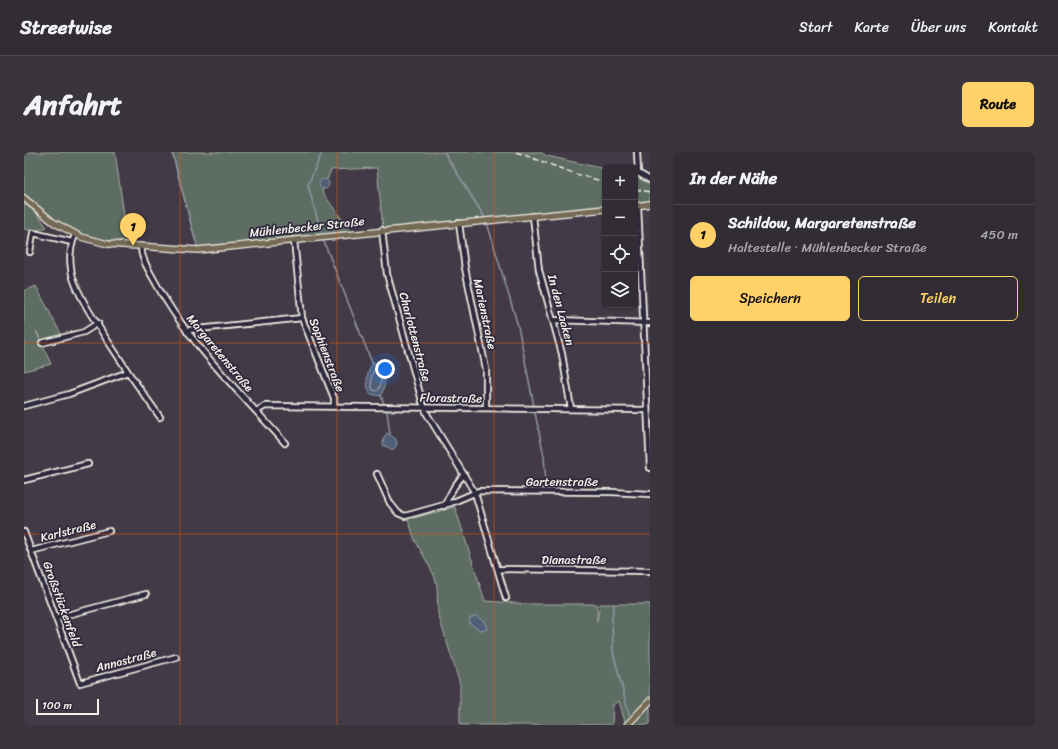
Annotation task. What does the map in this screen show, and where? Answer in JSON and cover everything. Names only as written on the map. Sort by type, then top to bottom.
[{"type":"main road","name":"Mühlenbecker Straße","points":[[24,198],[53,222],[75,234],[108,244],[198,250],[382,230],[602,209]]},
{"type":"main road","points":[[638,206],[650,204]]},
{"type":"main road","points":[[627,725],[650,701]]},
{"type":"street","points":[[637,152],[638,173],[650,180]]},
{"type":"street","name":"In den Laaken","points":[[533,216],[539,270],[566,372],[572,409]]},
{"type":"street","name":"Marienstraße","points":[[459,223],[465,268],[486,369],[486,408]]},
{"type":"street","name":"Charlottenstraße","points":[[382,230],[387,274],[424,408],[475,493],[506,598]]},
{"type":"street","points":[[30,252],[33,233],[72,242]]},
{"type":"street","points":[[75,234],[72,242],[71,269],[76,287],[128,372],[160,417]]},
{"type":"street","points":[[638,235],[644,323],[650,468]]},
{"type":"street","name":"Sophienstraße","points":[[294,240],[302,318],[334,398],[334,406]]},
{"type":"street","name":"Margaretenstraße","points":[[141,247],[146,264],[159,289],[187,332],[285,443]]},
{"type":"street","points":[[187,332],[189,330],[302,318]]},
{"type":"street","points":[[553,320],[650,323]]},
{"type":"street","points":[[42,343],[84,332],[98,323]]},
{"type":"street","points":[[24,406],[69,394],[128,372]]},
{"type":"street","name":"Florastraße","points":[[257,411],[265,406],[647,410]]},
{"type":"street","points":[[24,480],[88,464]]},
{"type":"street","name":"Gartenstraße","points":[[377,474],[390,502],[402,515],[414,515],[444,506],[479,491],[612,492],[650,494]]},
{"type":"street","points":[[444,506],[454,487],[464,474]]},
{"type":"street","name":"Karlstraße","points":[[31,550],[109,531]]},
{"type":"street","name":"Großstückenfeld","points":[[24,532],[80,683]]},
{"type":"street","name":"Dianastraße","points":[[498,570],[650,570]]},
{"type":"street","points":[[56,618],[146,594]]},
{"type":"street","name":"Annastraße","points":[[80,683],[176,657]]},
{"type":"green space","points":[[24,152],[115,152],[128,243],[98,242],[81,237],[54,220],[24,195]]},
{"type":"green space","points":[[172,152],[540,152],[547,156],[602,168],[602,209],[383,229],[377,168],[331,170],[322,192],[353,234],[198,250]]},
{"type":"green space","points":[[638,177],[650,180],[650,202],[638,203]]},
{"type":"green space","points":[[24,203],[36,213],[47,227],[34,231],[24,229]]},
{"type":"green space","points":[[36,286],[62,336],[42,341],[36,331],[51,364],[24,371],[24,291]]},
{"type":"green space","points":[[455,507],[485,601],[529,604],[597,604],[597,621],[600,604],[650,604],[650,697],[625,722],[619,701],[613,705],[612,725],[460,725],[460,684],[438,614],[437,586],[434,575],[415,540],[407,517],[414,518]]},
{"type":"green space","points":[[650,703],[650,725],[628,725]]},
{"type":"water","points":[[322,179],[326,179],[328,180],[328,188],[322,189],[319,186],[319,182]]},
{"type":"water","points":[[375,362],[383,368],[385,377],[381,396],[370,394],[367,386],[368,373]]},
{"type":"water","points":[[387,433],[396,439],[397,445],[393,450],[383,445],[384,437]]},
{"type":"water","points":[[475,616],[484,621],[487,629],[480,630],[470,624],[469,619]]},
{"type":"waterway","points":[[172,152],[195,239]]},
{"type":"waterway","points":[[321,232],[308,185],[322,152]]},
{"type":"waterway","points":[[444,152],[485,218]]},
{"type":"waterway","points":[[488,226],[518,326],[534,406]]},
{"type":"waterway","points":[[324,242],[373,365]]},
{"type":"waterway","points":[[381,395],[384,405]]},
{"type":"waterway","points":[[387,411],[390,434]]},
{"type":"waterway","points":[[535,413],[544,456],[546,485]]},
{"type":"waterway","points":[[614,604],[612,619],[613,652],[629,714]]},
{"type":"railway","points":[[516,152],[576,174],[602,181]]},
{"type":"railway","points":[[638,190],[650,192]]},
{"type":"place","name":"Schildow, Margaretenstraße","points":[[133,246]]}]
